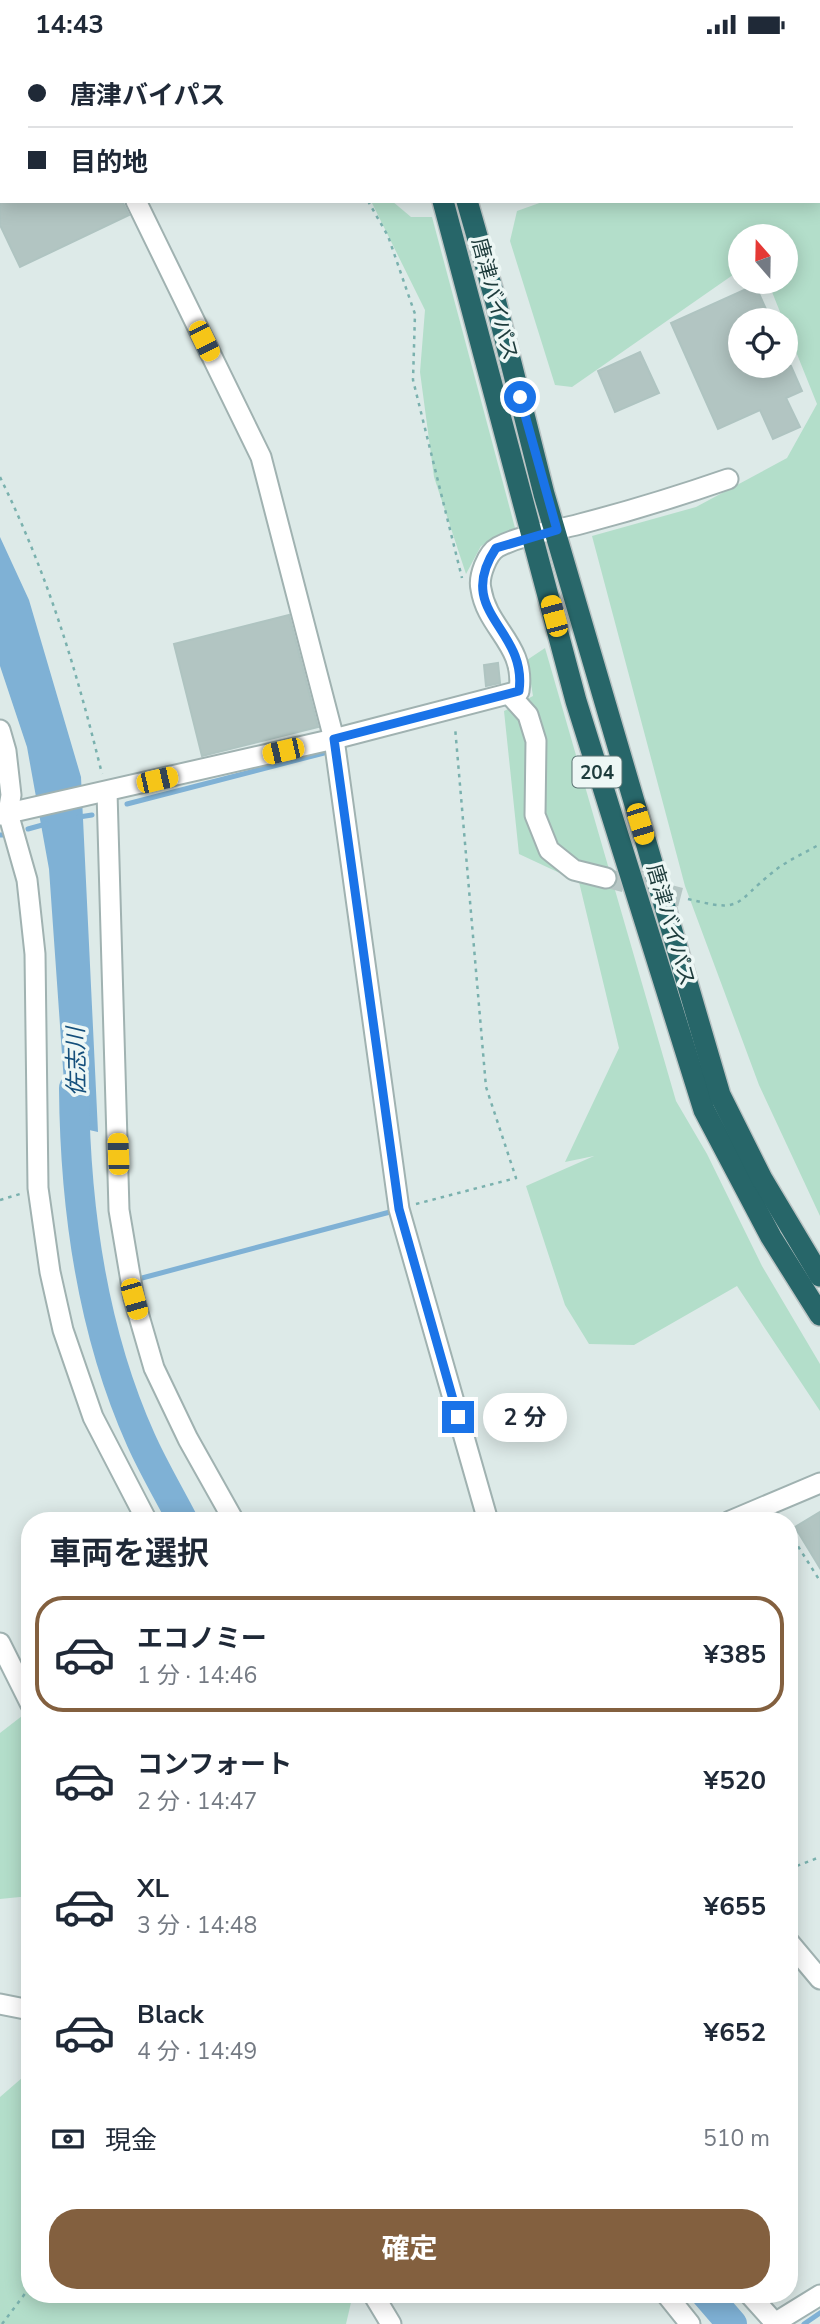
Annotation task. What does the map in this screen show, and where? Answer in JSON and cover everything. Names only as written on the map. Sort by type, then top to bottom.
[{"type":"highway","name":"唐津バイパス","points":[[444,203],[576,701],[704,1110],[771,1237],[820,1315]]},
{"type":"highway","name":"唐津バイパス","points":[[468,203],[495,299],[544,495],[557,530],[674,944],[720,1095],[762,1179],[820,1276]]},
{"type":"street","points":[[137,203],[261,457],[334,739],[399,1209],[485,1512]]},
{"type":"street","points":[[4,814],[334,739],[519,691],[519,665],[480,589],[484,566],[496,548],[533,535],[658,503],[728,479]]},
{"type":"street","points":[[510,695],[528,715],[536,741],[536,815],[549,850],[575,870],[606,878]]},
{"type":"street","points":[[0,730],[6,751],[11,795],[4,814],[27,880],[35,954],[38,1188],[50,1272],[63,1330],[93,1417],[142,1512]]},
{"type":"street","points":[[107,792],[120,1210],[134,1299],[154,1368],[188,1439],[229,1512]]},
{"type":"street","points":[[751,1512],[820,1483]]},
{"type":"street","points":[[0,1643],[21,1685]]},
{"type":"street","points":[[798,1953],[820,1979]]},
{"type":"street","points":[[0,2004],[21,2008]]},
{"type":"street","points":[[757,2303],[775,2324],[820,2295]]},
{"type":"street","points":[[378,2303],[391,2324]]},
{"type":"street","points":[[673,2303],[690,2324]]},
{"type":"path","points":[[369,203],[388,236],[415,314],[413,380],[465,589]]},
{"type":"path","points":[[0,477],[28,534],[74,662],[107,792]]},
{"type":"path","points":[[399,1209],[516,1178],[486,1087],[454,709]]},
{"type":"path","points":[[688,899],[723,908],[741,903],[774,871],[820,844]]},
{"type":"path","points":[[0,1200],[38,1188]]},
{"type":"path","points":[[798,1546],[820,1581]]},
{"type":"path","points":[[798,1866],[820,1857]]},
{"type":"path","points":[[2,2324],[21,2299]]},
{"type":"green space","points":[[372,203],[394,203],[411,217],[432,217],[515,528],[481,546],[466,574],[434,477],[420,372],[425,310]]},
{"type":"green space","points":[[539,203],[820,203],[820,1216],[759,1085],[685,886],[592,536],[696,507],[787,458],[817,404],[798,357],[798,308],[778,308],[773,294],[798,294],[798,224],[728,224],[728,278],[572,387],[555,385],[510,241],[517,211]]},
{"type":"green space","points":[[545,648],[676,1101],[707,1154],[762,1266],[820,1364],[820,1411],[737,1286],[634,1345],[589,1344],[565,1305],[526,1186],[594,1156],[565,1162],[619,1048],[579,882],[519,854],[504,711],[533,696],[527,660]]},
{"type":"green space","points":[[21,1717],[21,1897],[0,1899],[0,1733]]},
{"type":"green space","points":[[21,2079],[21,2303],[351,2303],[346,2324],[0,2324],[0,2097]]},
{"type":"water","points":[[0,537],[29,600],[81,777],[98,1132],[67,1125],[49,869],[27,747],[0,666]]},
{"type":"building","points":[[0,203],[123,203],[129,215],[20,267],[0,225]]},
{"type":"building","points":[[735,294],[759,294],[766,308],[728,308],[728,378],[796,378],[802,391],[786,398],[800,427],[773,439],[760,410],[718,429],[671,323]]},
{"type":"building","points":[[640,352],[659,393],[615,412],[598,371]]},
{"type":"building","points":[[289,615],[318,727],[202,756],[174,644]]},
{"type":"building","points":[[498,663],[500,683],[486,686],[484,665]]},
{"type":"building","points":[[820,1512],[820,1568],[798,1532],[798,1525]]},
{"type":"waterway","points":[[127,804],[324,753]]},
{"type":"waterway","points":[[79,817],[92,815]]},
{"type":"waterway","points":[[28,829],[46,824]]},
{"type":"waterway","name":"佐志川","points":[[74,1088],[83,1222],[99,1312],[124,1398],[146,1450],[178,1512]]},
{"type":"waterway","points":[[142,1278],[390,1212]]},
{"type":"waterway","name":"佐志川","points":[[714,2303],[732,2324]]},
{"type":"waterway","points":[[804,2324],[820,2313]]},
{"type":"tunnel","points":[[606,878],[688,899]]},
{"type":"route","points":[[458,1417],[399,1209],[334,739],[519,691],[522,674],[517,657],[480,589],[484,566],[496,548],[557,530],[544,495],[520,397]]}]
